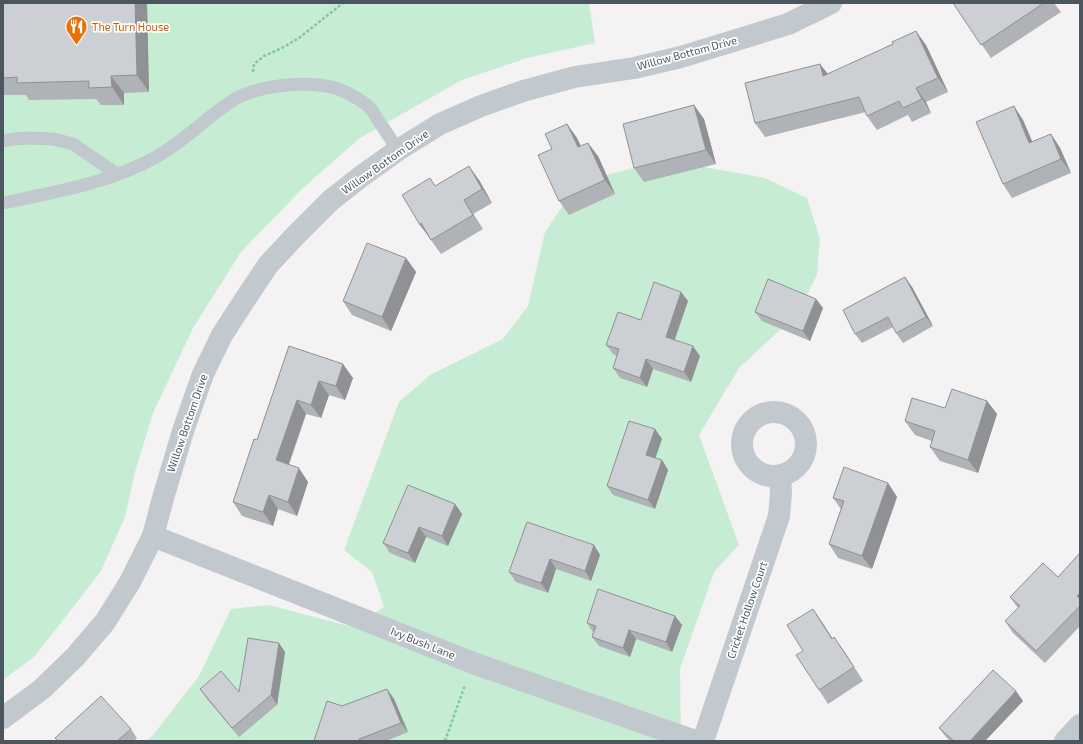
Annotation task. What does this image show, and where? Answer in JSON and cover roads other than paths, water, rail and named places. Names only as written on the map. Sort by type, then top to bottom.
[{"type":"street","name":"Willow Bottom Drive","points":[[3,718],[42,689],[75,657],[105,622],[130,582],[154,536],[163,498],[184,428],[203,374],[222,335],[268,265],[330,200],[398,150],[440,124],[481,106],[523,91],[575,77],[634,68],[681,57],[788,24],[831,3]]},
{"type":"street","name":"Cricket Hollow Court","points":[[703,741],[779,516],[781,494],[780,476]]},
{"type":"street","name":"Ivy Bush Lane","points":[[154,536],[473,663],[695,741]]},
{"type":"street","points":[[1065,741],[1080,725]]},
{"type":"lane","points":[[3,203],[60,191],[130,170],[179,143],[232,101],[250,92],[273,87],[315,85],[335,88],[351,95],[370,107],[398,150]]},
{"type":"lane","points":[[3,142],[13,138],[30,138],[53,139],[72,144],[117,174]]},
{"type":"place","name":"The Turn House","points":[[76,46]]}]
